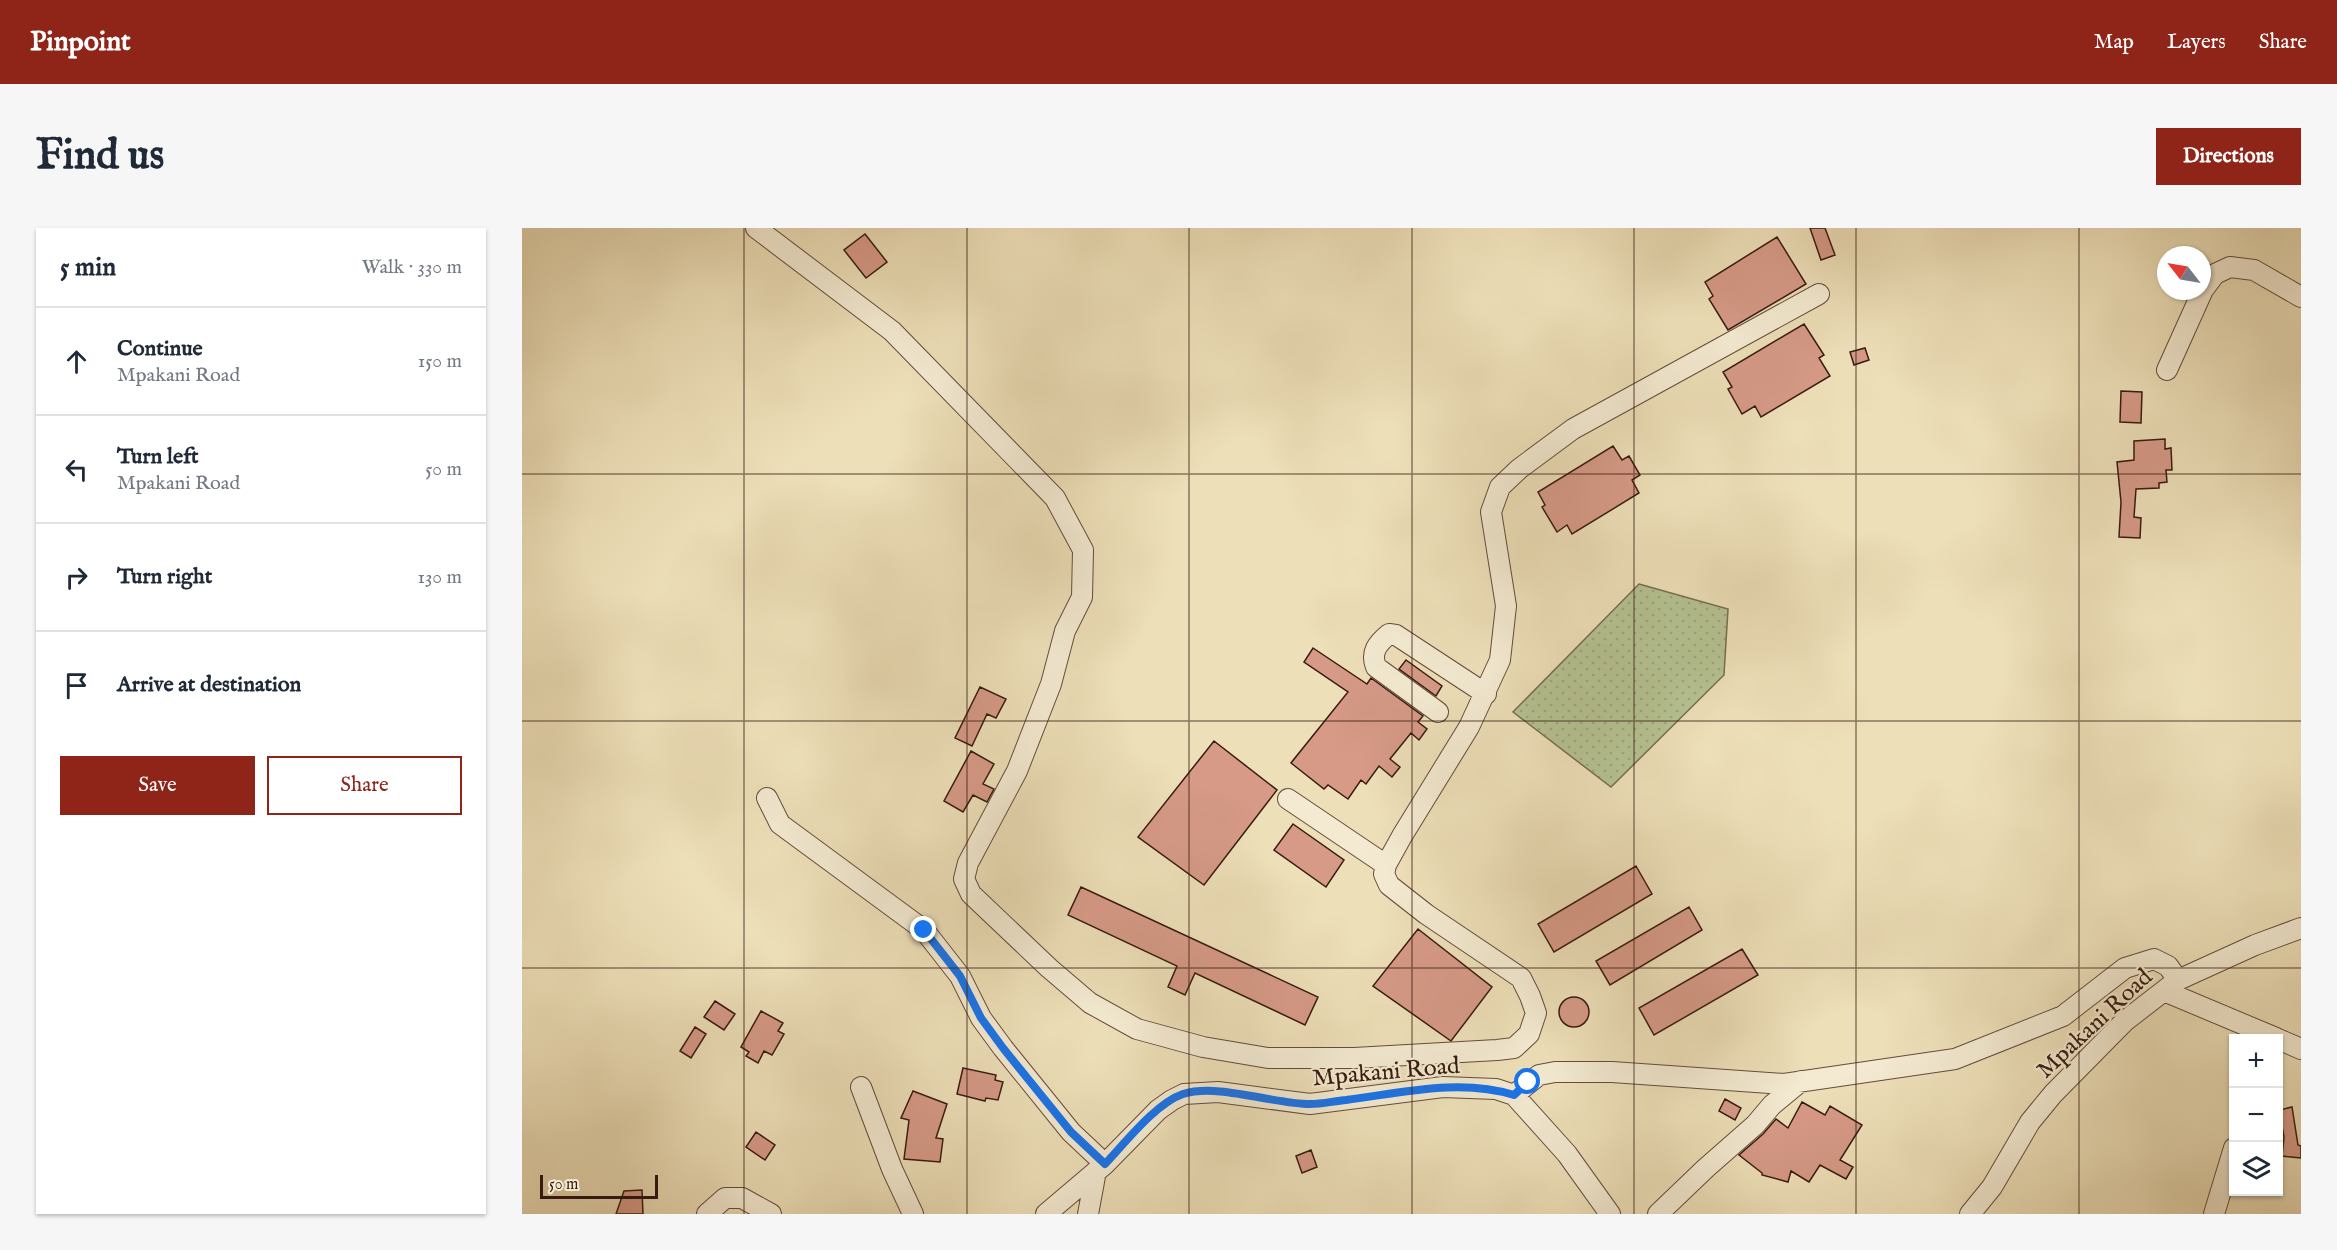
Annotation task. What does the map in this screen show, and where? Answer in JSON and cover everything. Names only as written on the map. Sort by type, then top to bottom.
[{"type":"street","points":[[756,228],[892,331],[1055,498],[1083,550],[1082,597],[1065,631],[1051,684],[1017,771],[968,863],[964,879],[971,894],[1049,968],[1090,1003],[1137,1029],[1203,1047],[1268,1058],[1354,1058],[1514,1048],[1529,1034],[1536,1013],[1521,978],[1426,914],[1389,885],[1384,874],[1386,865],[1469,727],[1500,660],[1506,606],[1491,512],[1500,487],[1519,469],[1573,429],[1818,294]]},
{"type":"street","points":[[2167,370],[2203,290],[2215,274],[2230,267],[2254,270],[2301,297]]},
{"type":"street","points":[[1438,712],[1376,667],[1373,658],[1375,649],[1389,634],[1396,635],[1486,694]]},
{"type":"street","points":[[767,798],[780,824],[924,930],[960,976],[981,1018],[1100,1168],[1088,1214]]},
{"type":"street","points":[[1288,799],[1386,865]]},
{"type":"street","name":"Mpakani Road","points":[[1970,1214],[1992,1187],[2030,1122],[2052,1094],[2126,1021],[2171,985],[2255,945],[2301,928]]},
{"type":"street","points":[[1610,1214],[1568,1154],[1514,1095],[1539,1075],[1555,1072],[1612,1072],[1784,1084],[1955,1059],[2063,1016],[2125,968],[2154,959],[2168,966],[2171,985],[2267,1034]]},
{"type":"street","points":[[2283,1042],[2301,1049]]},
{"type":"street","points":[[1658,1214],[1755,1125],[1772,1105],[1801,1082]]},
{"type":"street","name":"Mpakani Road","points":[[1046,1214],[1100,1168],[1158,1110],[1184,1094],[1218,1092],[1310,1104],[1443,1087],[1496,1089],[1514,1095]]},
{"type":"street","points":[[861,1088],[892,1169],[914,1214]]},
{"type":"street","points":[[2214,1214],[2229,1164]]},
{"type":"street","points":[[707,1214],[724,1198],[742,1198],[771,1214]]},
{"type":"green space","points":[[1639,584],[1728,609],[1724,675],[1611,787],[1513,712]]},
{"type":"building","points":[[1810,228],[1825,228],[1835,255],[1821,260]]},
{"type":"building","points":[[865,234],[887,262],[866,278],[844,250]]},
{"type":"building","points":[[1777,237],[1806,284],[1728,330],[1709,299],[1713,296],[1705,282]]},
{"type":"building","points":[[1804,324],[1824,355],[1819,358],[1830,376],[1761,417],[1755,406],[1742,414],[1728,389],[1732,387],[1723,372]]},
{"type":"building","points":[[1865,348],[1869,360],[1854,365],[1850,352]]},
{"type":"building","points":[[2121,391],[2142,392],[2141,423],[2120,422]]},
{"type":"building","points":[[2165,439],[2165,449],[2171,448],[2172,470],[2166,470],[2167,482],[2159,483],[2159,488],[2136,489],[2134,517],[2141,518],[2140,538],[2119,537],[2121,502],[2117,462],[2134,460],[2134,441]]},
{"type":"building","points":[[1613,446],[1622,460],[1629,456],[1640,475],[1632,480],[1639,493],[1572,534],[1567,525],[1557,532],[1542,507],[1545,505],[1538,492]]},
{"type":"building","points":[[1313,648],[1367,684],[1371,678],[1423,716],[1418,722],[1427,729],[1419,740],[1411,733],[1390,759],[1400,767],[1392,777],[1379,766],[1366,784],[1361,780],[1348,799],[1328,785],[1324,789],[1291,763],[1348,692],[1304,662]]},
{"type":"building","points":[[1406,660],[1442,686],[1436,696],[1399,669]]},
{"type":"building","points":[[980,687],[1006,699],[996,718],[987,714],[972,746],[955,738]]},
{"type":"building","points":[[1214,741],[1277,790],[1204,885],[1138,837]]},
{"type":"building","points":[[971,751],[994,764],[983,784],[994,789],[987,802],[973,795],[963,812],[944,801]]},
{"type":"building","points":[[1293,824],[1344,860],[1326,887],[1274,850]]},
{"type":"building","points":[[1636,866],[1652,894],[1554,952],[1538,924]]},
{"type":"building","points":[[1081,887],[1318,997],[1305,1025],[1195,973],[1185,995],[1168,987],[1177,966],[1068,915]]},
{"type":"building","points":[[1689,907],[1702,930],[1610,985],[1596,961]]},
{"type":"building","points":[[1418,929],[1492,987],[1451,1041],[1373,986]]},
{"type":"building","points":[[1742,949],[1758,975],[1654,1035],[1639,1008]]},
{"type":"building","points":[[1574,997],[1585,1001],[1589,1012],[1585,1023],[1574,1027],[1563,1023],[1559,1012],[1563,1001]]},
{"type":"building","points":[[715,1001],[735,1014],[724,1030],[704,1017]]},
{"type":"building","points":[[761,1011],[783,1023],[778,1031],[784,1034],[772,1055],[764,1051],[758,1063],[746,1056],[749,1052],[741,1047]]},
{"type":"building","points":[[695,1027],[706,1034],[691,1058],[680,1051]]},
{"type":"building","points":[[963,1068],[996,1075],[995,1080],[1003,1082],[998,1100],[986,1098],[985,1101],[957,1094]]},
{"type":"building","points":[[913,1091],[947,1104],[936,1138],[943,1139],[940,1162],[904,1159],[909,1120],[901,1118]]},
{"type":"building","points":[[1725,1099],[1741,1108],[1735,1120],[1719,1111]]},
{"type":"building","points":[[1802,1102],[1825,1115],[1830,1106],[1862,1125],[1840,1160],[1853,1167],[1846,1179],[1820,1165],[1809,1182],[1791,1171],[1788,1182],[1762,1175],[1739,1155],[1776,1119],[1788,1128]]},
{"type":"building","points":[[2292,1107],[2298,1145],[2301,1146],[2301,1158],[2283,1156],[2283,1109]]},
{"type":"building","points":[[756,1132],[775,1145],[765,1160],[746,1147]]},
{"type":"building","points":[[1311,1150],[1317,1167],[1302,1173],[1296,1156]]},
{"type":"building","points":[[642,1190],[643,1214],[616,1214],[624,1191]]},
{"type":"route","points":[[924,930],[960,976],[981,1018],[1003,1048],[1071,1132],[1105,1164],[1158,1110],[1184,1094],[1218,1092],[1310,1104],[1443,1087],[1496,1089],[1514,1095],[1528,1082]]}]
